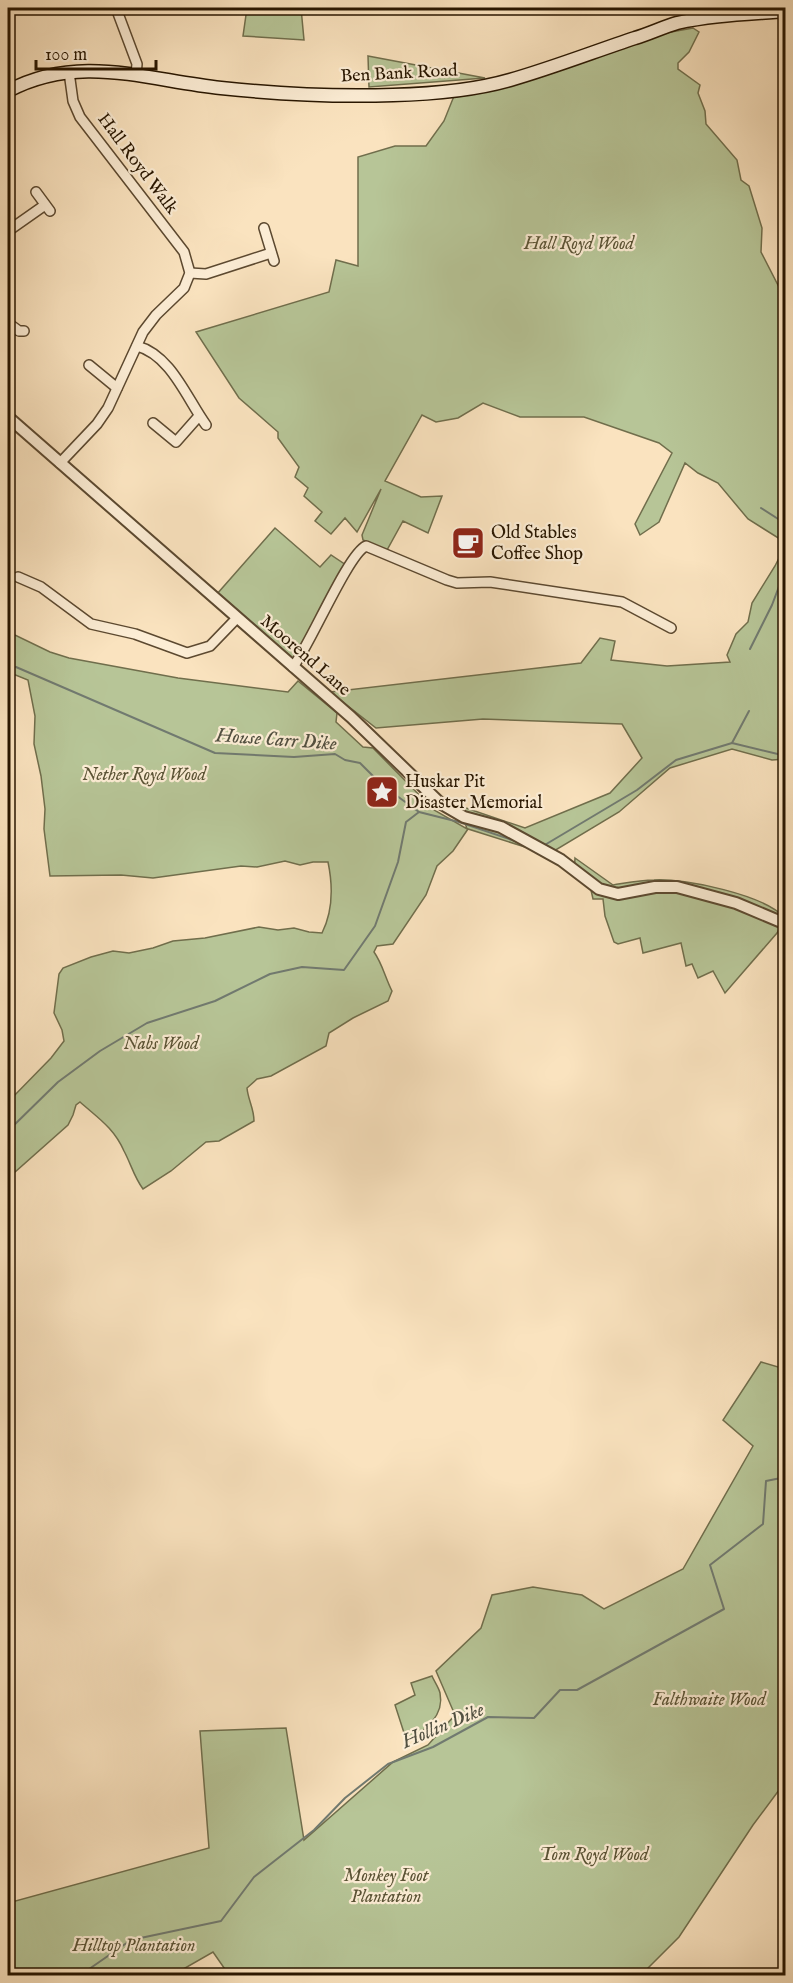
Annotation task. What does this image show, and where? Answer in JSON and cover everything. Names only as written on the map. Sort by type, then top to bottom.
[{"type":"main road","name":"Ben Bank Road","points":[[8,91],[38,78],[87,70],[217,87],[318,94],[394,95],[452,91],[509,80],[676,23],[786,11]]},
{"type":"street","points":[[116,8],[136,64],[136,75]]},
{"type":"street","name":"Hall Royd Walk","points":[[69,72],[73,101],[80,117],[184,252],[190,273]]},
{"type":"street","points":[[8,231],[47,208],[36,192]]},
{"type":"street","points":[[60,463],[97,424],[108,408],[150,323],[184,288],[190,273],[206,274],[273,257],[263,233]]},
{"type":"street","points":[[8,323],[19,331],[24,331]]},
{"type":"street","points":[[137,346],[144,348],[166,365],[206,425]]},
{"type":"street","points":[[88,366],[117,388]]},
{"type":"street","points":[[153,423],[176,442],[199,416]]},
{"type":"street","name":"Moorend Lane","points":[[8,417],[369,734],[440,803],[464,817],[501,826],[561,860],[600,889],[618,894],[655,887],[677,887],[736,903],[786,924]]},
{"type":"street","points":[[293,667],[349,567],[362,547],[366,546],[457,583],[490,582],[622,602],[671,628]]},
{"type":"street","points":[[18,577],[41,587],[91,624],[135,634],[188,653],[210,646],[237,618]]},
{"type":"green space","points":[[247,8],[301,8],[304,40],[243,36]]},
{"type":"green space","points":[[693,28],[699,32],[689,52],[678,63],[678,69],[700,85],[698,93],[705,111],[706,124],[737,160],[741,180],[749,186],[762,228],[761,252],[781,291],[785,291],[785,759],[772,760],[732,749],[670,768],[619,812],[554,851],[525,847],[468,829],[453,851],[437,866],[426,895],[393,944],[377,946],[374,952],[392,991],[388,1001],[329,1033],[326,1046],[271,1076],[257,1079],[247,1088],[254,1121],[219,1141],[206,1142],[171,1171],[143,1189],[115,1136],[80,1102],[76,1105],[68,1125],[15,1172],[8,1173],[8,1102],[51,1058],[64,1041],[62,1030],[54,1013],[59,974],[63,968],[113,951],[129,953],[173,941],[205,938],[259,927],[278,930],[294,928],[322,933],[330,907],[331,880],[328,862],[300,865],[285,861],[257,867],[241,866],[153,878],[121,875],[50,876],[41,776],[34,744],[35,716],[28,680],[8,672],[8,636],[15,635],[50,652],[69,658],[178,678],[288,692],[298,681],[337,713],[336,722],[363,747],[373,748],[434,810],[467,829],[460,806],[525,828],[610,793],[642,758],[622,724],[483,719],[376,728],[330,692],[581,663],[600,638],[615,641],[611,660],[667,666],[730,662],[727,655],[736,634],[748,622],[752,603],[783,550],[780,539],[748,519],[718,483],[698,473],[685,463],[659,522],[640,535],[635,524],[672,453],[659,443],[584,417],[520,417],[483,403],[458,418],[436,422],[422,415],[385,481],[421,497],[442,496],[428,533],[403,521],[387,550],[363,540],[362,535],[381,489],[357,532],[345,518],[331,534],[315,521],[322,512],[304,496],[308,488],[295,477],[299,467],[278,438],[278,432],[239,398],[196,332],[329,292],[336,260],[358,266],[358,157],[395,146],[426,146],[444,121],[454,96],[643,42],[649,36]]},
{"type":"green space","points":[[368,56],[485,78],[369,87]]},
{"type":"green space","points":[[275,528],[320,567],[331,555],[346,565],[293,659],[217,594]]},
{"type":"green space","points":[[575,858],[613,885],[668,880],[704,885],[743,895],[775,910],[785,918],[777,933],[725,993],[713,971],[698,978],[692,964],[686,966],[681,943],[643,953],[640,938],[618,944],[614,942],[605,916],[603,899],[593,899],[591,890],[574,876]]},
{"type":"green space","points":[[761,1362],[785,1369],[785,1782],[753,1825],[679,1937],[641,1975],[229,1975],[213,1952],[173,1975],[8,1975],[8,1903],[209,1848],[200,1731],[286,1728],[304,1840],[393,1762],[428,1745],[455,1715],[436,1671],[481,1628],[492,1595],[533,1587],[582,1595],[604,1609],[683,1569],[753,1446],[723,1420]]},
{"type":"green space","points":[[432,1676],[440,1693],[439,1709],[431,1722],[407,1742],[395,1705],[415,1695],[411,1683]]},
{"type":"waterway","points":[[761,508],[786,524]]},
{"type":"waterway","points":[[750,649],[772,605],[786,568]]},
{"type":"waterway","name":"House Carr Dike","points":[[16,667],[215,753],[294,757],[335,754],[345,760],[360,763],[382,785],[419,812],[459,822],[518,842]]},
{"type":"waterway","points":[[732,743],[749,711]]},
{"type":"waterway","name":"House Carr Dike","points":[[543,846],[637,790],[676,760],[732,743],[786,756]]},
{"type":"waterway","points":[[8,1131],[58,1082],[100,1051],[147,1023],[215,1001],[270,974],[302,967],[344,970],[375,926],[398,862],[406,822],[419,812]]},
{"type":"waterway","name":"Hollin Dike","points":[[79,1976],[131,1940],[221,1921],[254,1877],[314,1830],[345,1798],[388,1764],[433,1747],[488,1717],[534,1718],[560,1690],[577,1690],[724,1609],[710,1565],[763,1524],[766,1481],[786,1477]]},
{"type":"place","name":"Old Stables Coffee Shop","points":[[468,543]]},
{"type":"place","name":"Huskar Pit Disaster Memorial","points":[[382,792]]},
{"type":"park label","name":"Hall Royd Wood","points":[[579,244]]},
{"type":"park label","name":"Nether Royd Wood","points":[[144,775]]},
{"type":"park label","name":"Nabs Wood","points":[[161,1044]]},
{"type":"park label","name":"Falthwaite Wood","points":[[709,1700]]},
{"type":"park label","name":"Tom Royd Wood","points":[[594,1855]]},
{"type":"park label","name":"Monkey Foot Plantation","points":[[386,1886]]},
{"type":"park label","name":"Hilltop Plantation","points":[[134,1946]]}]
